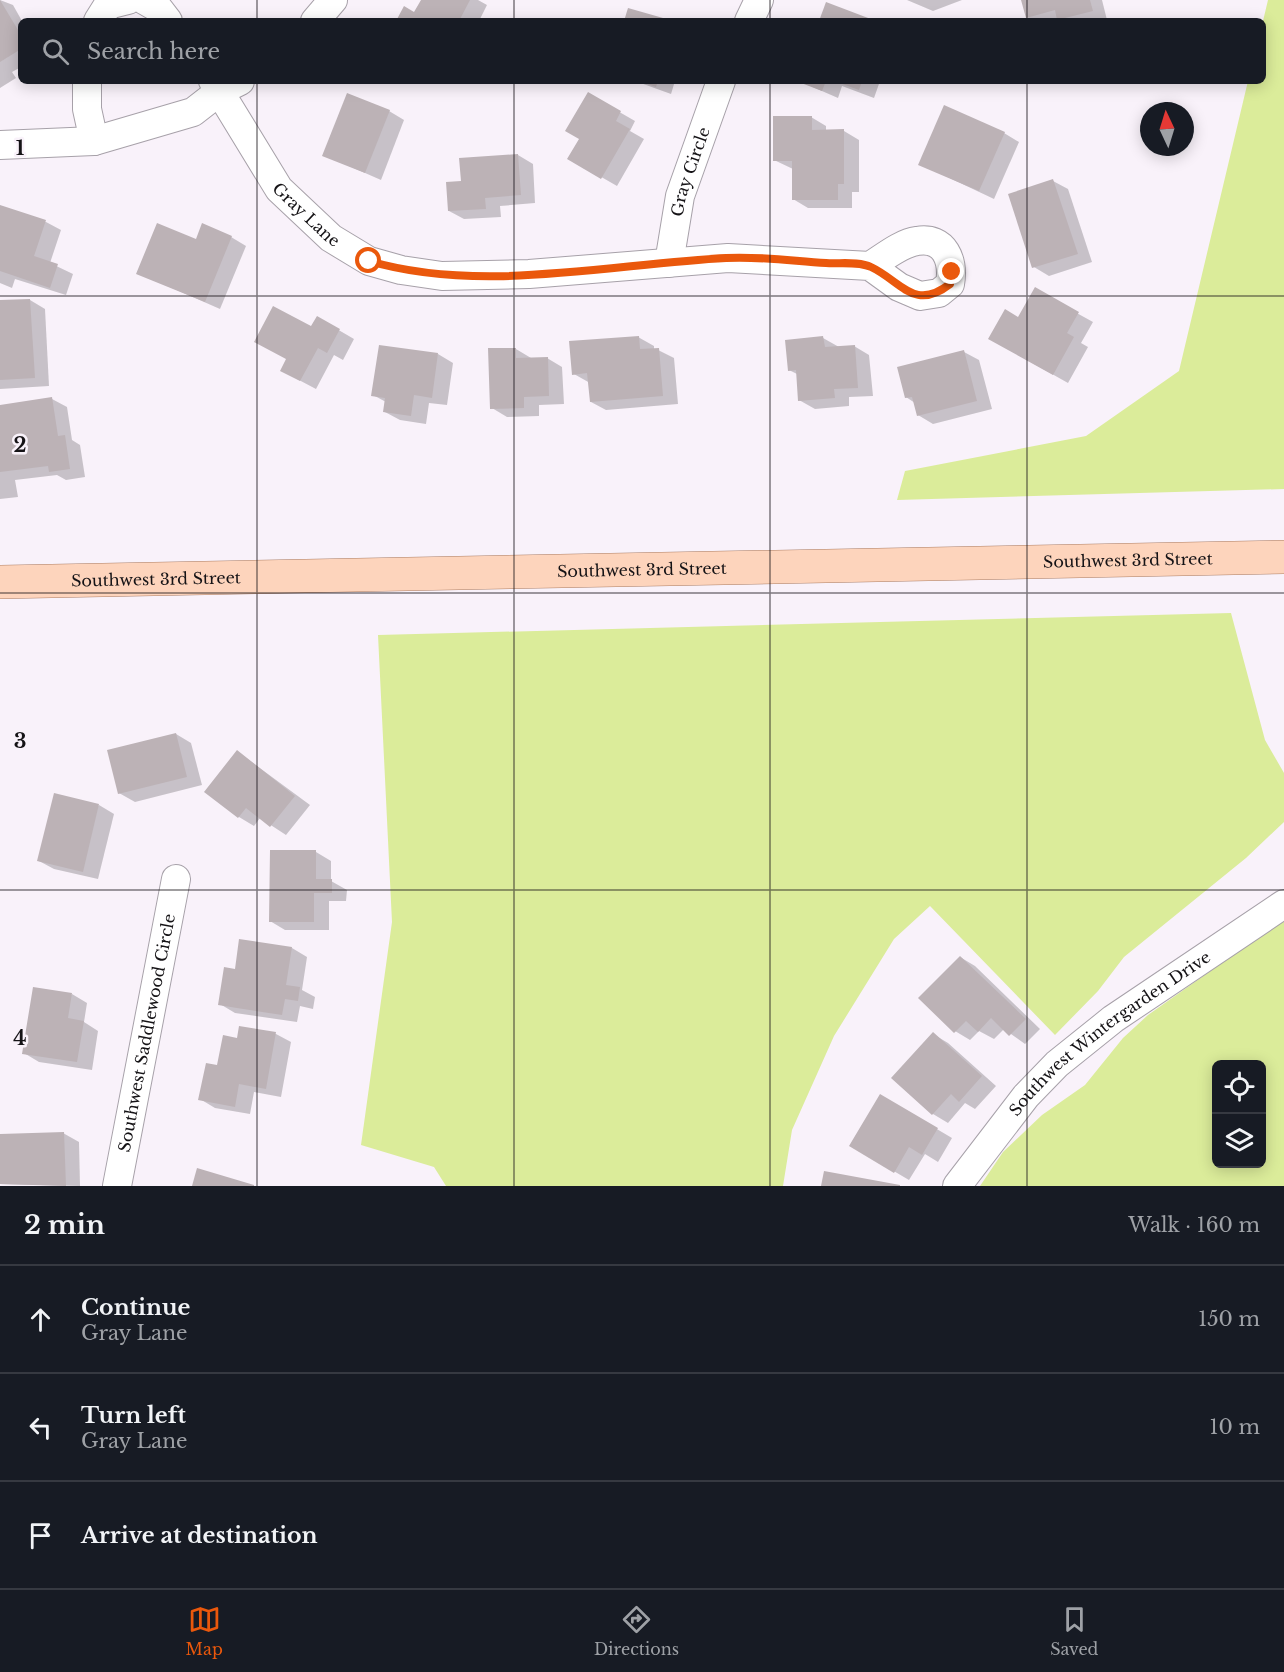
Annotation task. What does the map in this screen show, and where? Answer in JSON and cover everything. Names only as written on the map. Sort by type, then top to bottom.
[{"type":"main road","name":"Southwest 3rd Street","points":[[0,582],[1284,557]]},
{"type":"street","points":[[100,18],[108,5],[128,0]]},
{"type":"street","points":[[144,0],[158,8],[166,18]]},
{"type":"street","points":[[318,18],[333,0]]},
{"type":"street","points":[[750,18],[759,0]]},
{"type":"street","points":[[87,84],[87,110],[94,141]]},
{"type":"street","points":[[0,145],[94,141],[193,112],[224,84]]},
{"type":"street","name":"Gray Lane","points":[[224,84],[279,189],[331,237],[369,261],[401,270],[442,276],[529,274],[728,258],[870,266]]},
{"type":"street","name":"Gray Circle","points":[[669,263],[680,196],[720,84]]},
{"type":"street","name":"Southwest Saddlewood Circle","points":[[117,1186],[176,879]]},
{"type":"street","name":"Southwest Wintergarden Drive","points":[[957,1186],[1026,1096],[1057,1064],[1113,1019],[1284,904]]},
{"type":"green space","points":[[1268,0],[1284,0],[1284,489],[897,500],[905,471],[1086,436],[1179,371],[1247,84],[1266,84],[1266,18],[1264,18]]},
{"type":"green space","points":[[1231,613],[1265,740],[1284,773],[1284,822],[1246,858],[1124,957],[1098,991],[1055,1035],[930,906],[894,939],[834,1036],[792,1130],[783,1186],[446,1186],[434,1167],[361,1145],[392,922],[378,635]]},
{"type":"green space","points":[[1284,919],[1284,1186],[980,1186],[1003,1152],[1042,1115],[1085,1085],[1123,1038],[1148,1015]]},
{"type":"building","points":[[0,0],[18,30],[18,51],[0,62]]},
{"type":"building","points":[[421,0],[470,0],[461,18],[398,18],[404,6],[414,12]]},
{"type":"building","points":[[1021,0],[1090,0],[1093,11],[1057,18],[1055,10],[1026,18]]},
{"type":"building","points":[[826,2],[868,18],[820,18]]},
{"type":"building","points":[[628,8],[663,18],[625,18]]},
{"type":"building","points":[[804,84],[825,84],[822,91]]},
{"type":"building","points":[[842,84],[861,84],[859,90]]},
{"type":"building","points":[[588,92],[621,111],[616,121],[630,129],[601,179],[567,159],[579,139],[565,131]]},
{"type":"building","points":[[347,93],[390,110],[365,173],[322,156]]},
{"type":"building","points":[[944,105],[1005,132],[979,191],[918,165]]},
{"type":"building","points":[[773,116],[812,116],[812,130],[844,129],[844,184],[838,184],[838,200],[792,200],[792,161],[773,161]]},
{"type":"building","points":[[518,154],[521,195],[485,198],[486,209],[448,211],[446,182],[461,181],[459,158]]},
{"type":"building","points":[[1053,179],[1078,254],[1032,268],[1008,194]]},
{"type":"building","points":[[0,205],[46,220],[34,256],[58,264],[50,288],[0,271]]},
{"type":"building","points":[[157,223],[196,239],[202,223],[232,236],[205,302],[136,274]]},
{"type":"building","points":[[1035,287],[1079,312],[1067,333],[1074,337],[1053,375],[988,339],[1005,309],[1018,317]]},
{"type":"building","points":[[30,299],[35,378],[0,380],[0,300]]},
{"type":"building","points":[[273,306],[311,326],[317,316],[340,329],[327,353],[318,348],[300,381],[280,371],[286,359],[254,342]]},
{"type":"building","points":[[639,336],[640,349],[659,348],[663,396],[590,402],[587,373],[572,375],[569,341]]},
{"type":"building","points":[[823,336],[825,347],[855,345],[858,388],[834,389],[835,398],[798,401],[796,370],[788,371],[785,340]]},
{"type":"building","points":[[379,345],[438,353],[432,398],[414,395],[411,416],[383,412],[385,398],[371,396]]},
{"type":"building","points":[[488,348],[516,348],[516,358],[548,357],[549,396],[524,397],[524,408],[490,409]]},
{"type":"building","points":[[964,350],[977,401],[917,416],[912,397],[905,398],[897,367]]},
{"type":"building","points":[[52,397],[58,436],[65,435],[70,469],[49,472],[48,466],[0,472],[0,405]]},
{"type":"building","points":[[176,733],[187,777],[118,794],[107,750]]},
{"type":"building","points":[[237,750],[295,796],[270,827],[246,808],[238,818],[204,792]]},
{"type":"building","points":[[54,793],[99,804],[83,872],[37,861]]},
{"type":"building","points":[[270,850],[316,850],[316,879],[332,879],[332,893],[314,893],[314,922],[269,922]]},
{"type":"building","points":[[239,939],[292,947],[286,985],[300,987],[298,1001],[285,999],[282,1015],[218,1005],[224,967],[235,969]]},
{"type":"building","points":[[960,956],[1026,1019],[1009,1036],[991,1018],[978,1032],[966,1021],[954,1033],[918,998]]},
{"type":"building","points":[[33,987],[72,993],[68,1018],[84,1021],[77,1062],[22,1054]]},
{"type":"building","points":[[239,1026],[276,1032],[266,1089],[239,1084],[235,1107],[198,1100],[206,1063],[217,1065],[223,1035],[237,1038]]},
{"type":"building","points":[[933,1032],[982,1076],[959,1102],[951,1094],[932,1115],[891,1078]]},
{"type":"building","points":[[880,1094],[938,1128],[922,1155],[909,1147],[894,1173],[849,1146]]},
{"type":"building","points":[[64,1132],[66,1186],[0,1184],[0,1134]]},
{"type":"building","points":[[197,1168],[254,1185],[254,1186],[192,1186]]},
{"type":"building","points":[[824,1171],[900,1185],[900,1186],[821,1186]]},
{"type":"route","points":[[369,261],[401,270],[442,276],[529,274],[728,258],[870,266],[899,286],[920,296],[939,292],[950,284],[952,272]]}]
